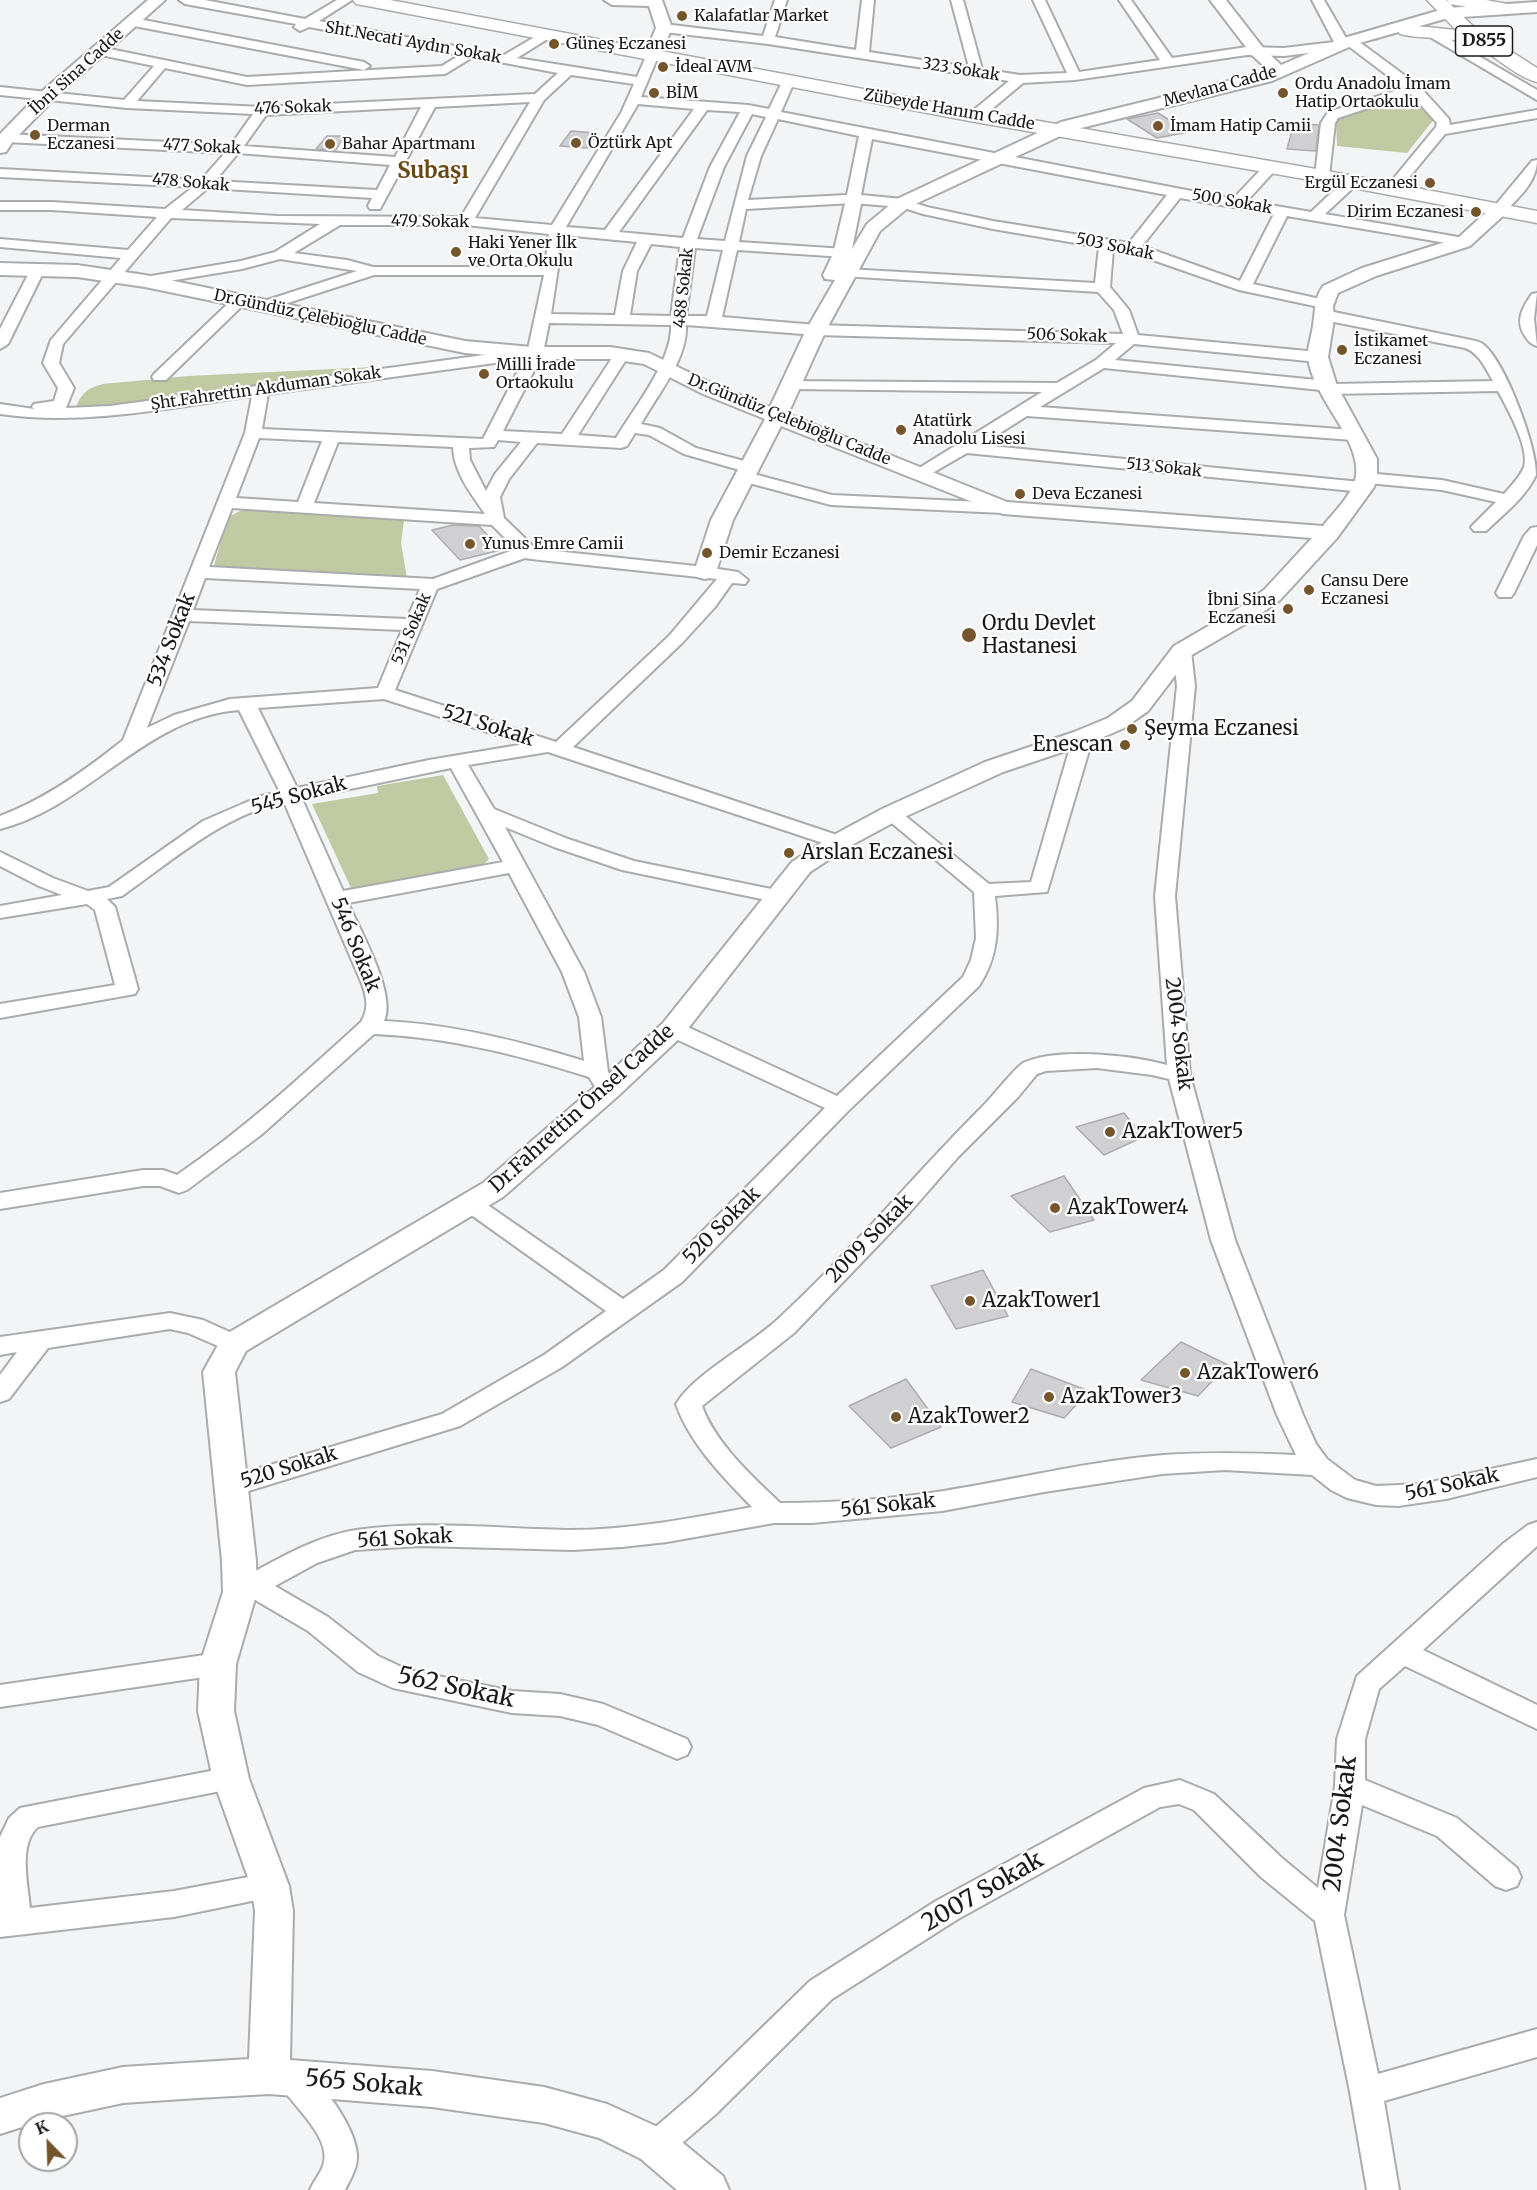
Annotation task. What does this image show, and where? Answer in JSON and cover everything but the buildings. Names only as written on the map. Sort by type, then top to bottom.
[{"type":"main road","name":"Zübeyde Hanım Cadde","points":[[362,0],[385,2],[545,35],[975,116],[1322,176],[1537,217]]},
{"type":"main road","points":[[1394,30],[1417,12],[1422,0]]},
{"type":"main road","points":[[1394,30],[1429,31],[1463,15],[1503,11]]},
{"type":"main road","points":[[1463,15],[1503,11]]},
{"type":"main road","name":"D855","points":[[1463,15],[1537,64]]},
{"type":"main road","name":"D855","points":[[1463,15],[1537,76]]},
{"type":"street","name":"İbni Sina Cadde","points":[[3,143],[46,98],[158,0]]},
{"type":"street","name":"Sht.Necati Aydın Sokak","points":[[186,0],[505,60],[641,81]]},
{"type":"street","points":[[265,47],[346,0]]},
{"type":"street","points":[[490,440],[533,353],[552,272],[558,230],[628,113],[664,28],[654,1],[612,0]]},
{"type":"street","points":[[768,40],[781,0]]},
{"type":"street","points":[[862,54],[868,0]]},
{"type":"street","points":[[957,0],[976,71]]},
{"type":"street","points":[[1040,0],[1075,76]]},
{"type":"street","points":[[1125,0],[1168,62]]},
{"type":"street","points":[[1218,0],[1258,52],[1279,72]]},
{"type":"street","points":[[1318,0],[1339,37],[1345,43],[1414,89],[1444,122],[1441,131],[1392,189]]},
{"type":"street","points":[[1503,11],[1537,9]]},
{"type":"street","name":"Mevlana Cadde","points":[[851,254],[873,228],[903,203],[1057,130],[1266,78],[1345,43],[1463,15]]},
{"type":"street","points":[[133,22],[399,73]]},
{"type":"street","name":"323 Sokak","points":[[664,28],[768,40],[976,71],[1020,80],[1075,76],[1246,51],[1284,52],[1345,43]]},
{"type":"street","points":[[1429,31],[1537,96]]},
{"type":"street","points":[[505,60],[545,35]]},
{"type":"street","points":[[100,51],[247,81],[446,70],[471,53]]},
{"type":"street","points":[[127,104],[163,63]]},
{"type":"street","points":[[466,221],[539,98],[568,71]]},
{"type":"street","points":[[187,107],[196,95],[206,92],[220,75]]},
{"type":"street","points":[[714,321],[740,204],[754,156],[789,80]]},
{"type":"street","points":[[975,116],[1020,80]]},
{"type":"street","points":[[1322,176],[1328,123],[1333,115],[1414,89]]},
{"type":"street","name":"476 Sokak","points":[[0,92],[127,104],[262,111],[539,98]]},
{"type":"street","name":"500 Sokak","points":[[633,100],[748,109],[866,134],[1176,193],[1464,242]]},
{"type":"street","points":[[368,221],[430,103]]},
{"type":"street","points":[[609,235],[703,106]]},
{"type":"street","name":"488 Sokak","points":[[253,433],[461,443],[531,439],[621,443],[666,368],[679,338],[678,321],[688,243],[717,167],[748,109]]},
{"type":"street","points":[[0,404],[43,407],[60,405],[66,388],[51,363],[56,343],[167,214],[184,204],[204,185],[235,149],[262,111]]},
{"type":"street","points":[[1441,131],[1537,114]]},
{"type":"street","points":[[705,572],[722,520],[777,415],[816,330],[847,273],[851,254],[853,199],[866,134]]},
{"type":"street","name":"477 Sokak","points":[[3,143],[235,149],[398,161]]},
{"type":"street","points":[[1365,482],[1367,459],[1328,387],[1318,357],[1324,310],[1330,290],[1350,279],[1464,242],[1516,192],[1537,164]]},
{"type":"street","points":[[1237,203],[1271,167]]},
{"type":"street","name":"478 Sokak","points":[[0,173],[134,178],[204,185],[381,194]]},
{"type":"street","points":[[1315,216],[1351,182]]},
{"type":"street","points":[[1133,248],[1176,193]]},
{"type":"street","name":"503 Sokak","points":[[740,204],[853,199],[903,203],[923,210],[993,225],[1133,248],[1244,287],[1324,310],[1466,343],[1478,348],[1504,386]]},
{"type":"street","name":"479 Sokak","points":[[0,206],[52,206],[305,221],[466,221],[688,243],[851,254]]},
{"type":"street","points":[[1244,287],[1282,211]]},
{"type":"street","points":[[280,255],[305,221]]},
{"type":"street","points":[[145,281],[242,265],[280,255],[336,221]]},
{"type":"street","points":[[622,320],[630,271],[646,239]]},
{"type":"street","points":[[0,243],[133,255]]},
{"type":"street","points":[[1102,288],[1106,243]]},
{"type":"street","points":[[816,330],[811,316],[851,254]]},
{"type":"street","points":[[280,255],[347,264],[373,271],[552,272]]},
{"type":"street","name":"Dr.Gündüz Çelebioğlu Cadde","points":[[0,269],[38,269],[145,281],[438,343],[533,353],[621,355],[649,359],[710,390],[777,415],[1003,508],[1329,533]]},
{"type":"street","points":[[0,344],[38,269]]},
{"type":"street","points":[[266,305],[373,271]]},
{"type":"street","points":[[847,273],[1102,288],[1114,297],[1129,325],[1131,339],[1101,363],[922,474]]},
{"type":"street","points":[[1537,297],[1528,310],[1527,319],[1528,329],[1537,341]]},
{"type":"street","points":[[160,377],[240,300]]},
{"type":"street","name":"506 Sokak","points":[[542,318],[714,321],[816,330],[1131,339],[1318,357]]},
{"type":"street","name":"Şht.Fahrettin Akduman Sokak","points":[[0,409],[33,414],[110,411],[533,353]]},
{"type":"street","points":[[567,440],[621,355]]},
{"type":"street","points":[[1101,363],[1328,387],[1504,386],[1526,429],[1534,463],[1508,500],[1480,527]]},
{"type":"street","points":[[791,384],[1059,388]]},
{"type":"street","name":"534 Sokak","points":[[132,743],[253,433],[261,390]]},
{"type":"street","points":[[1024,411],[1353,435]]},
{"type":"street","points":[[630,427],[654,431],[690,451],[831,500],[1003,508]]},
{"type":"street","points":[[304,507],[332,436]]},
{"type":"street","points":[[497,520],[492,497],[501,478],[531,439]]},
{"type":"street","points":[[461,443],[462,460],[469,477],[497,520],[527,551],[542,556],[735,577],[689,627],[598,716],[554,747]]},
{"type":"street","name":"513 Sokak","points":[[964,448],[1365,482],[1442,484],[1508,500]]},
{"type":"street","name":"Dr.Fahrettin Önsel Cadde","points":[[234,1344],[493,1190],[602,1081],[673,1029],[801,867],[839,842],[891,814],[994,767],[1083,737],[1116,723],[1140,706],[1182,651],[1244,615],[1272,594],[1329,533],[1365,482]]},
{"type":"street","points":[[225,502],[497,520]]},
{"type":"street","points":[[1505,593],[1537,532]]},
{"type":"street","name":"531 Sokak","points":[[385,693],[427,590],[433,584],[527,551]]},
{"type":"street","points":[[198,572],[433,584]]},
{"type":"street","points":[[183,615],[413,625]]},
{"type":"street","name":"2004 Sokak","points":[[1182,651],[1186,686],[1164,896],[1179,1075],[1223,1240],[1290,1415],[1305,1448],[1318,1466]]},
{"type":"street","name":"521 Sokak","points":[[132,743],[181,718],[201,711],[246,704],[385,693],[839,842]]},
{"type":"street","name":"546 Sokak","points":[[246,704],[291,795],[377,997],[378,1016],[369,1028]]},
{"type":"street","points":[[891,814],[984,890],[1040,888],[1083,737]]},
{"type":"street","points":[[0,823],[35,810],[88,776],[132,743]]},
{"type":"street","name":"545 Sokak","points":[[0,912],[115,892],[210,825],[268,800],[457,762],[554,747]]},
{"type":"street","points":[[0,1201],[143,1178],[163,1178],[179,1185],[215,1162],[296,1094],[369,1028],[405,1028],[450,1035],[602,1081],[590,1017],[573,972],[488,813],[473,793],[457,762]]},
{"type":"street","points":[[488,813],[561,843],[629,866],[776,896]]},
{"type":"street","points":[[0,858],[46,882],[105,907],[127,989],[0,1011]]},
{"type":"street","points":[[336,899],[515,866]]},
{"type":"street","name":"520 Sokak","points":[[232,1486],[451,1420],[553,1361],[673,1276],[840,1106],[971,981],[981,968],[985,952],[988,920],[984,890]]},
{"type":"street","points":[[673,1029],[840,1106]]},
{"type":"street","name":"2009 Sokak","points":[[774,1513],[702,1432],[690,1413],[689,1404],[698,1394],[785,1327],[902,1207],[950,1152],[1010,1092],[1029,1069],[1044,1064],[1097,1061],[1153,1068],[1179,1075]]},
{"type":"street","points":[[471,1204],[623,1311]]},
{"type":"street","points":[[0,1346],[170,1321],[194,1326],[234,1344],[219,1372],[239,1561],[247,1589],[218,1664],[216,1711],[231,1779],[270,1886],[274,1911],[280,2077],[324,2116],[337,2138],[341,2154],[340,2164],[326,2190]]},
{"type":"street","points":[[0,1394],[40,1340]]},
{"type":"street","name":"561 Sokak","points":[[247,1589],[307,1556],[355,1540],[420,1536],[573,1540],[622,1537],[667,1532],[774,1513],[812,1513],[942,1501],[1044,1482],[1162,1465],[1225,1461],[1318,1466],[1329,1476],[1356,1491],[1394,1497],[1537,1468]]},
{"type":"street","name":"2004 Sokak","points":[[1383,2190],[1366,2092],[1329,1915],[1350,1786],[1351,1739],[1367,1684],[1513,1550],[1537,1532]]},
{"type":"street","name":"562 Sokak","points":[[247,1589],[318,1624],[368,1664],[394,1677],[496,1700],[560,1705],[603,1715],[677,1747]]},
{"type":"street","points":[[1402,1652],[1537,1718]]},
{"type":"street","points":[[0,1696],[218,1664]]},
{"type":"street","points":[[231,1779],[30,1817],[19,1827],[15,1838],[8,1923],[174,1904],[270,1886]]},
{"type":"street","points":[[1350,1786],[1447,1827],[1506,1877]]},
{"type":"street","name":"2007 Sokak","points":[[656,2146],[705,2104],[821,1990],[947,1910],[1154,1796],[1180,1792],[1204,1802],[1272,1868],[1329,1915]]},
{"type":"street","points":[[1366,2092],[1537,2043]]},
{"type":"street","name":"565 Sokak","points":[[0,2116],[44,2102],[123,2085],[280,2077],[432,2089],[544,2105],[607,2122],[656,2146],[708,2190]]},
{"type":"green space","points":[[1395,98],[1416,100],[1435,118],[1407,153],[1337,146],[1336,121],[1339,114]]},
{"type":"green space","points":[[374,367],[353,374],[215,394],[76,407],[86,391],[103,384],[188,376]]},
{"type":"green space","points":[[242,510],[404,520],[401,543],[407,578],[233,569],[214,565],[228,517]]},
{"type":"green space","points":[[443,775],[489,859],[480,868],[352,890],[312,804],[378,793],[377,786]]},
{"type":"place","name":"Kalafatlar Market","points":[[682,16]]},
{"type":"place","name":"Güneş Eczanesi","points":[[554,44]]},
{"type":"place","name":"İdeal AVM","points":[[663,67]]},
{"type":"place","name":"BİM","points":[[654,93]]},
{"type":"place","name":"Ordu Anadolu İmam Hatip Ortaokulu","points":[[1283,93]]},
{"type":"place","name":"İmam Hatip Camii","points":[[1158,126]]},
{"type":"place","name":"Derman Eczanesi","points":[[35,135]]},
{"type":"place","name":"Öztürk Apt","points":[[576,143]]},
{"type":"place","name":"Bahar Apartmanı","points":[[330,144]]},
{"type":"place","name":"Ergül Eczanesi","points":[[1430,183]]},
{"type":"place","name":"Dirim Eczanesi","points":[[1476,212]]},
{"type":"place","name":"Haki Yener İlk ve Orta Okulu","points":[[456,252]]},
{"type":"place","name":"İstikamet Eczanesi","points":[[1342,350]]},
{"type":"place","name":"Milli İrade Ortaokulu","points":[[484,374]]},
{"type":"place","name":"Atatürk Anadolu Lisesi","points":[[901,430]]},
{"type":"place","name":"Deva Eczanesi","points":[[1020,494]]},
{"type":"place","name":"Yunus Emre Camii","points":[[470,544]]},
{"type":"place","name":"Demir Eczanesi","points":[[707,553]]},
{"type":"place","name":"Cansu Dere Eczanesi","points":[[1309,590]]},
{"type":"place","name":"İbni Sina Eczanesi","points":[[1288,609]]},
{"type":"place","name":"Ordu Devlet Hastanesi","points":[[969,635]]},
{"type":"place","name":"Şeyma Eczanesi","points":[[1132,729]]},
{"type":"place","name":"Enescan","points":[[1125,745]]},
{"type":"place","name":"Arslan Eczanesi","points":[[789,853]]},
{"type":"place","name":"AzakTower5","points":[[1110,1132]]},
{"type":"place","name":"AzakTower4","points":[[1055,1208]]},
{"type":"place","name":"AzakTower1","points":[[970,1301]]},
{"type":"place","name":"AzakTower6","points":[[1185,1373]]},
{"type":"place","name":"AzakTower3","points":[[1049,1397]]},
{"type":"place","name":"AzakTower2","points":[[896,1417]]},
{"type":"district","name":"Subaşı","points":[[433,172]]}]
